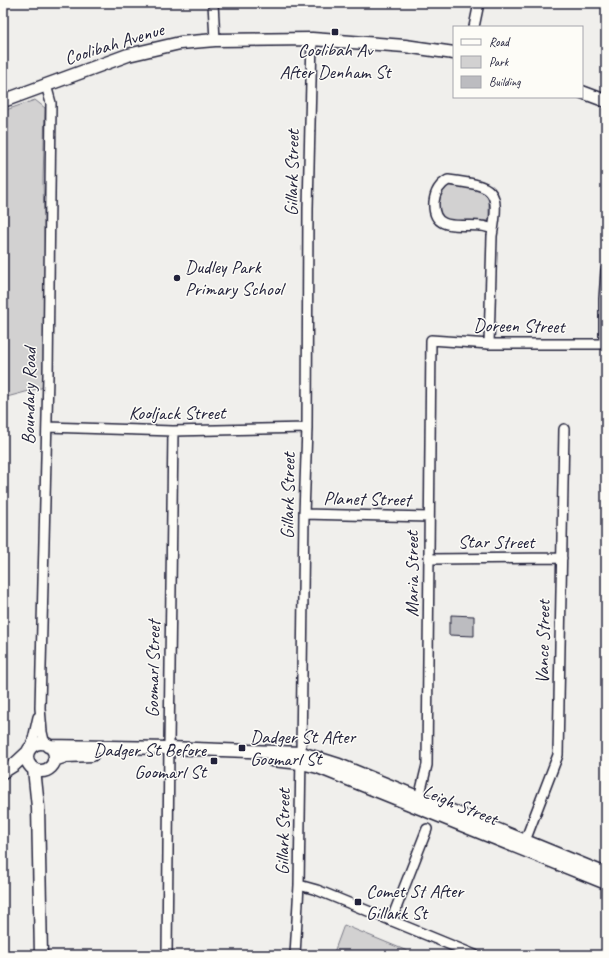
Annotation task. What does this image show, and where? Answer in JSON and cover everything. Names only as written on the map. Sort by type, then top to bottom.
[{"type":"street","points":[[212,3],[214,40]]},
{"type":"street","points":[[474,26],[479,3]]},
{"type":"street","name":"Coolibah Avenue","points":[[3,101],[128,55],[172,44],[214,40],[312,39],[384,44],[453,53]]},
{"type":"street","name":"Gillark Street","points":[[295,955],[301,758],[304,514],[307,428],[308,208],[312,39]]},
{"type":"street","name":"Boundary Road","points":[[46,85],[51,103],[40,708],[42,732],[47,745]]},
{"type":"street","points":[[583,92],[606,101]]},
{"type":"street","points":[[489,344],[492,236],[496,212],[495,201],[491,192],[486,188],[470,183],[448,180],[440,186],[435,196],[434,208],[439,220],[450,226],[480,226],[493,229]]},
{"type":"street","points":[[605,344],[604,300],[606,270]]},
{"type":"street","name":"Doreen Street","points":[[431,340],[489,344],[605,344]]},
{"type":"street","name":"Maria Street","points":[[416,802],[427,765],[431,340]]},
{"type":"street","name":"Kooljack Street","points":[[46,426],[173,431],[307,428]]},
{"type":"street","name":"Vance Street","points":[[522,844],[558,755],[564,429]]},
{"type":"street","name":"Goomarl Street","points":[[167,955],[173,431]]},
{"type":"street","name":"Planet Street","points":[[304,514],[429,517]]},
{"type":"street","name":"Star Street","points":[[430,560],[562,558]]},
{"type":"street","name":"Boundary Road","points":[[30,750],[40,708]]},
{"type":"street","points":[[3,772],[14,765],[38,744],[169,753]]},
{"type":"street","points":[[3,779],[33,768],[42,771],[50,768],[54,760],[53,752],[47,745]]},
{"type":"street","points":[[30,750],[28,760],[33,768],[38,807],[41,955]]},
{"type":"street","points":[[54,760],[66,756],[78,755],[169,753]]},
{"type":"street","name":"Leigh Street","points":[[169,753],[277,760],[301,758],[323,769],[416,802],[522,844],[606,874]]},
{"type":"street","points":[[38,807],[46,770]]},
{"type":"street","points":[[391,921],[428,829]]},
{"type":"street","name":"Leigh Street","points":[[522,844],[606,883]]},
{"type":"street","points":[[298,885],[316,890],[391,921],[453,951],[475,955]]},
{"type":"green space","points":[[35,100],[45,108],[43,180],[48,386],[3,398],[3,111]]},
{"type":"green space","points":[[449,184],[484,191],[489,200],[489,220],[457,222],[444,218],[440,213],[438,206],[439,196]]},
{"type":"green space","points":[[344,925],[417,955],[333,955]]},
{"type":"building","points":[[451,615],[474,616],[474,636],[449,635]]},
{"type":"place","name":"Coolibah Av After Denham St","points":[[335,32]]},
{"type":"place","name":"Dudley Park Primary School","points":[[177,278]]},
{"type":"place","name":"Dadger St After Goomarl St","points":[[242,748]]},
{"type":"place","name":"Dadger St Before Goomarl St","points":[[214,761]]},
{"type":"place","name":"Comet St After Gillark St","points":[[358,902]]}]
